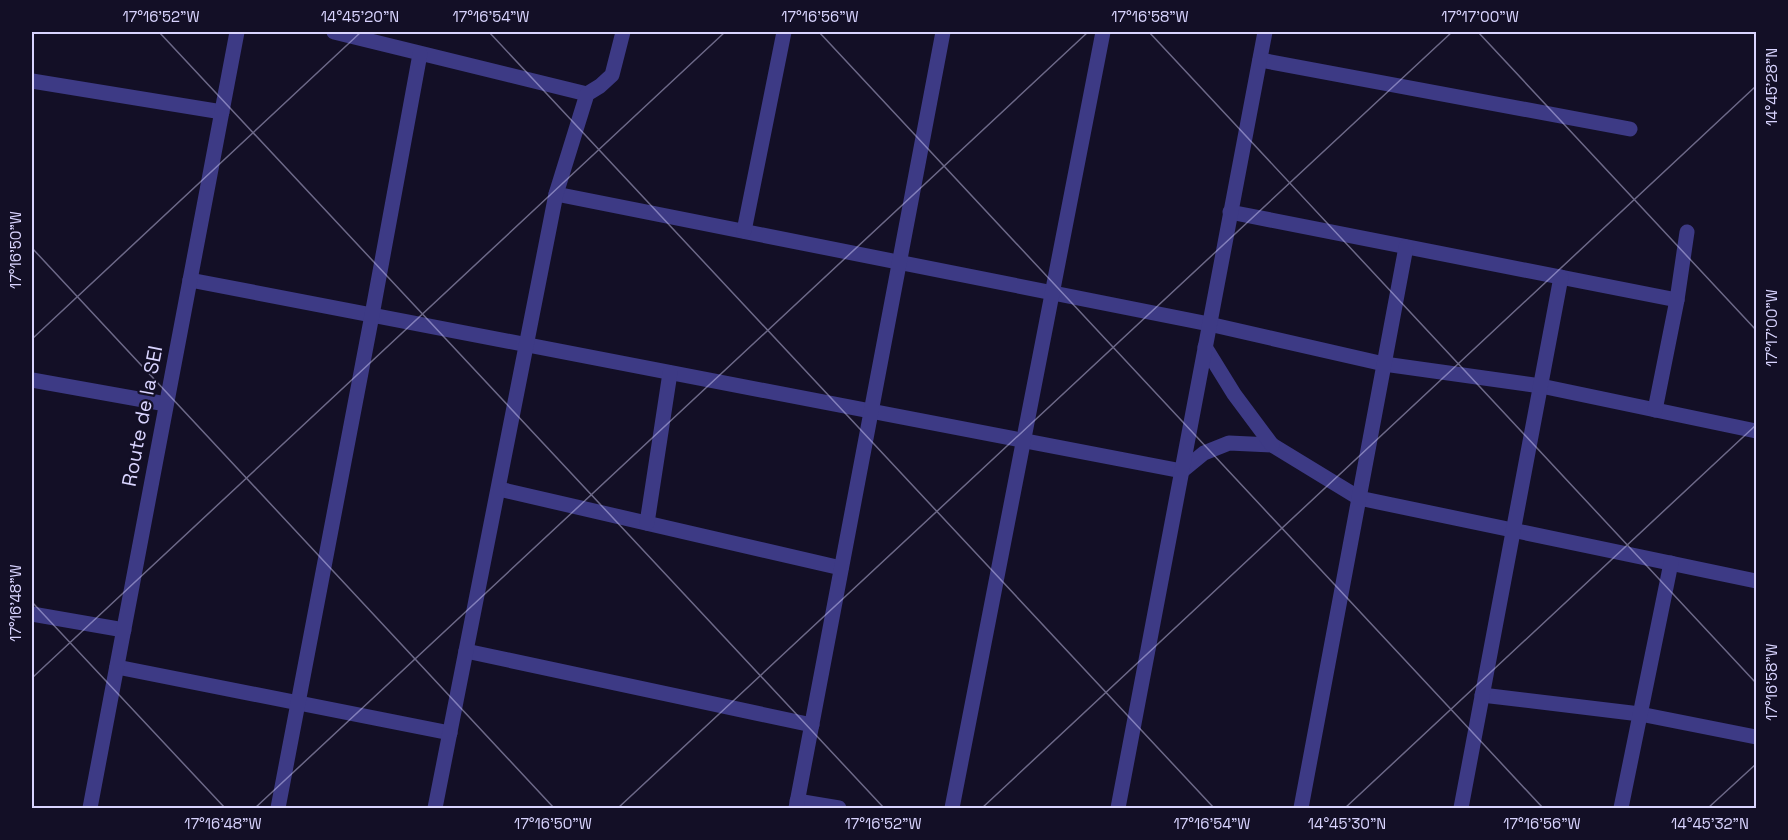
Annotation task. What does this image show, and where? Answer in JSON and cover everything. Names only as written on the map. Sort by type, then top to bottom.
[{"type":"street","name":"Route de la SEI","points":[[90,808],[237,32]]},
{"type":"street","points":[[334,32],[587,94]]},
{"type":"street","points":[[435,808],[556,194],[587,94],[612,75],[623,32]]},
{"type":"street","points":[[744,231],[784,32]]},
{"type":"street","points":[[839,808],[796,805],[943,32]]},
{"type":"street","points":[[952,808],[1103,32]]},
{"type":"street","points":[[1118,808],[1265,32]]},
{"type":"street","points":[[278,808],[420,54]]},
{"type":"street","points":[[1260,60],[1630,129]]},
{"type":"street","points":[[32,81],[222,112]]},
{"type":"street","points":[[556,194],[1209,324],[1384,364],[1541,386],[1756,431]]},
{"type":"street","points":[[1230,212],[1677,300]]},
{"type":"street","points":[[1655,410],[1677,300],[1687,232]]},
{"type":"street","points":[[1301,808],[1406,247]]},
{"type":"street","points":[[1461,808],[1561,277]]},
{"type":"street","points":[[190,280],[1182,471]]},
{"type":"street","points":[[1205,347],[1234,394],[1272,445],[1359,498],[1756,581]]},
{"type":"street","points":[[647,523],[670,373]]},
{"type":"street","points":[[32,380],[166,404]]},
{"type":"street","points":[[1182,471],[1204,453],[1229,443],[1272,445]]},
{"type":"street","points":[[499,489],[841,568]]},
{"type":"street","points":[[1621,808],[1671,564]]},
{"type":"street","points":[[32,615],[124,630]]},
{"type":"street","points":[[466,651],[812,724]]},
{"type":"street","points":[[117,667],[450,732]]},
{"type":"street","points":[[1482,695],[1640,714],[1756,737]]}]
